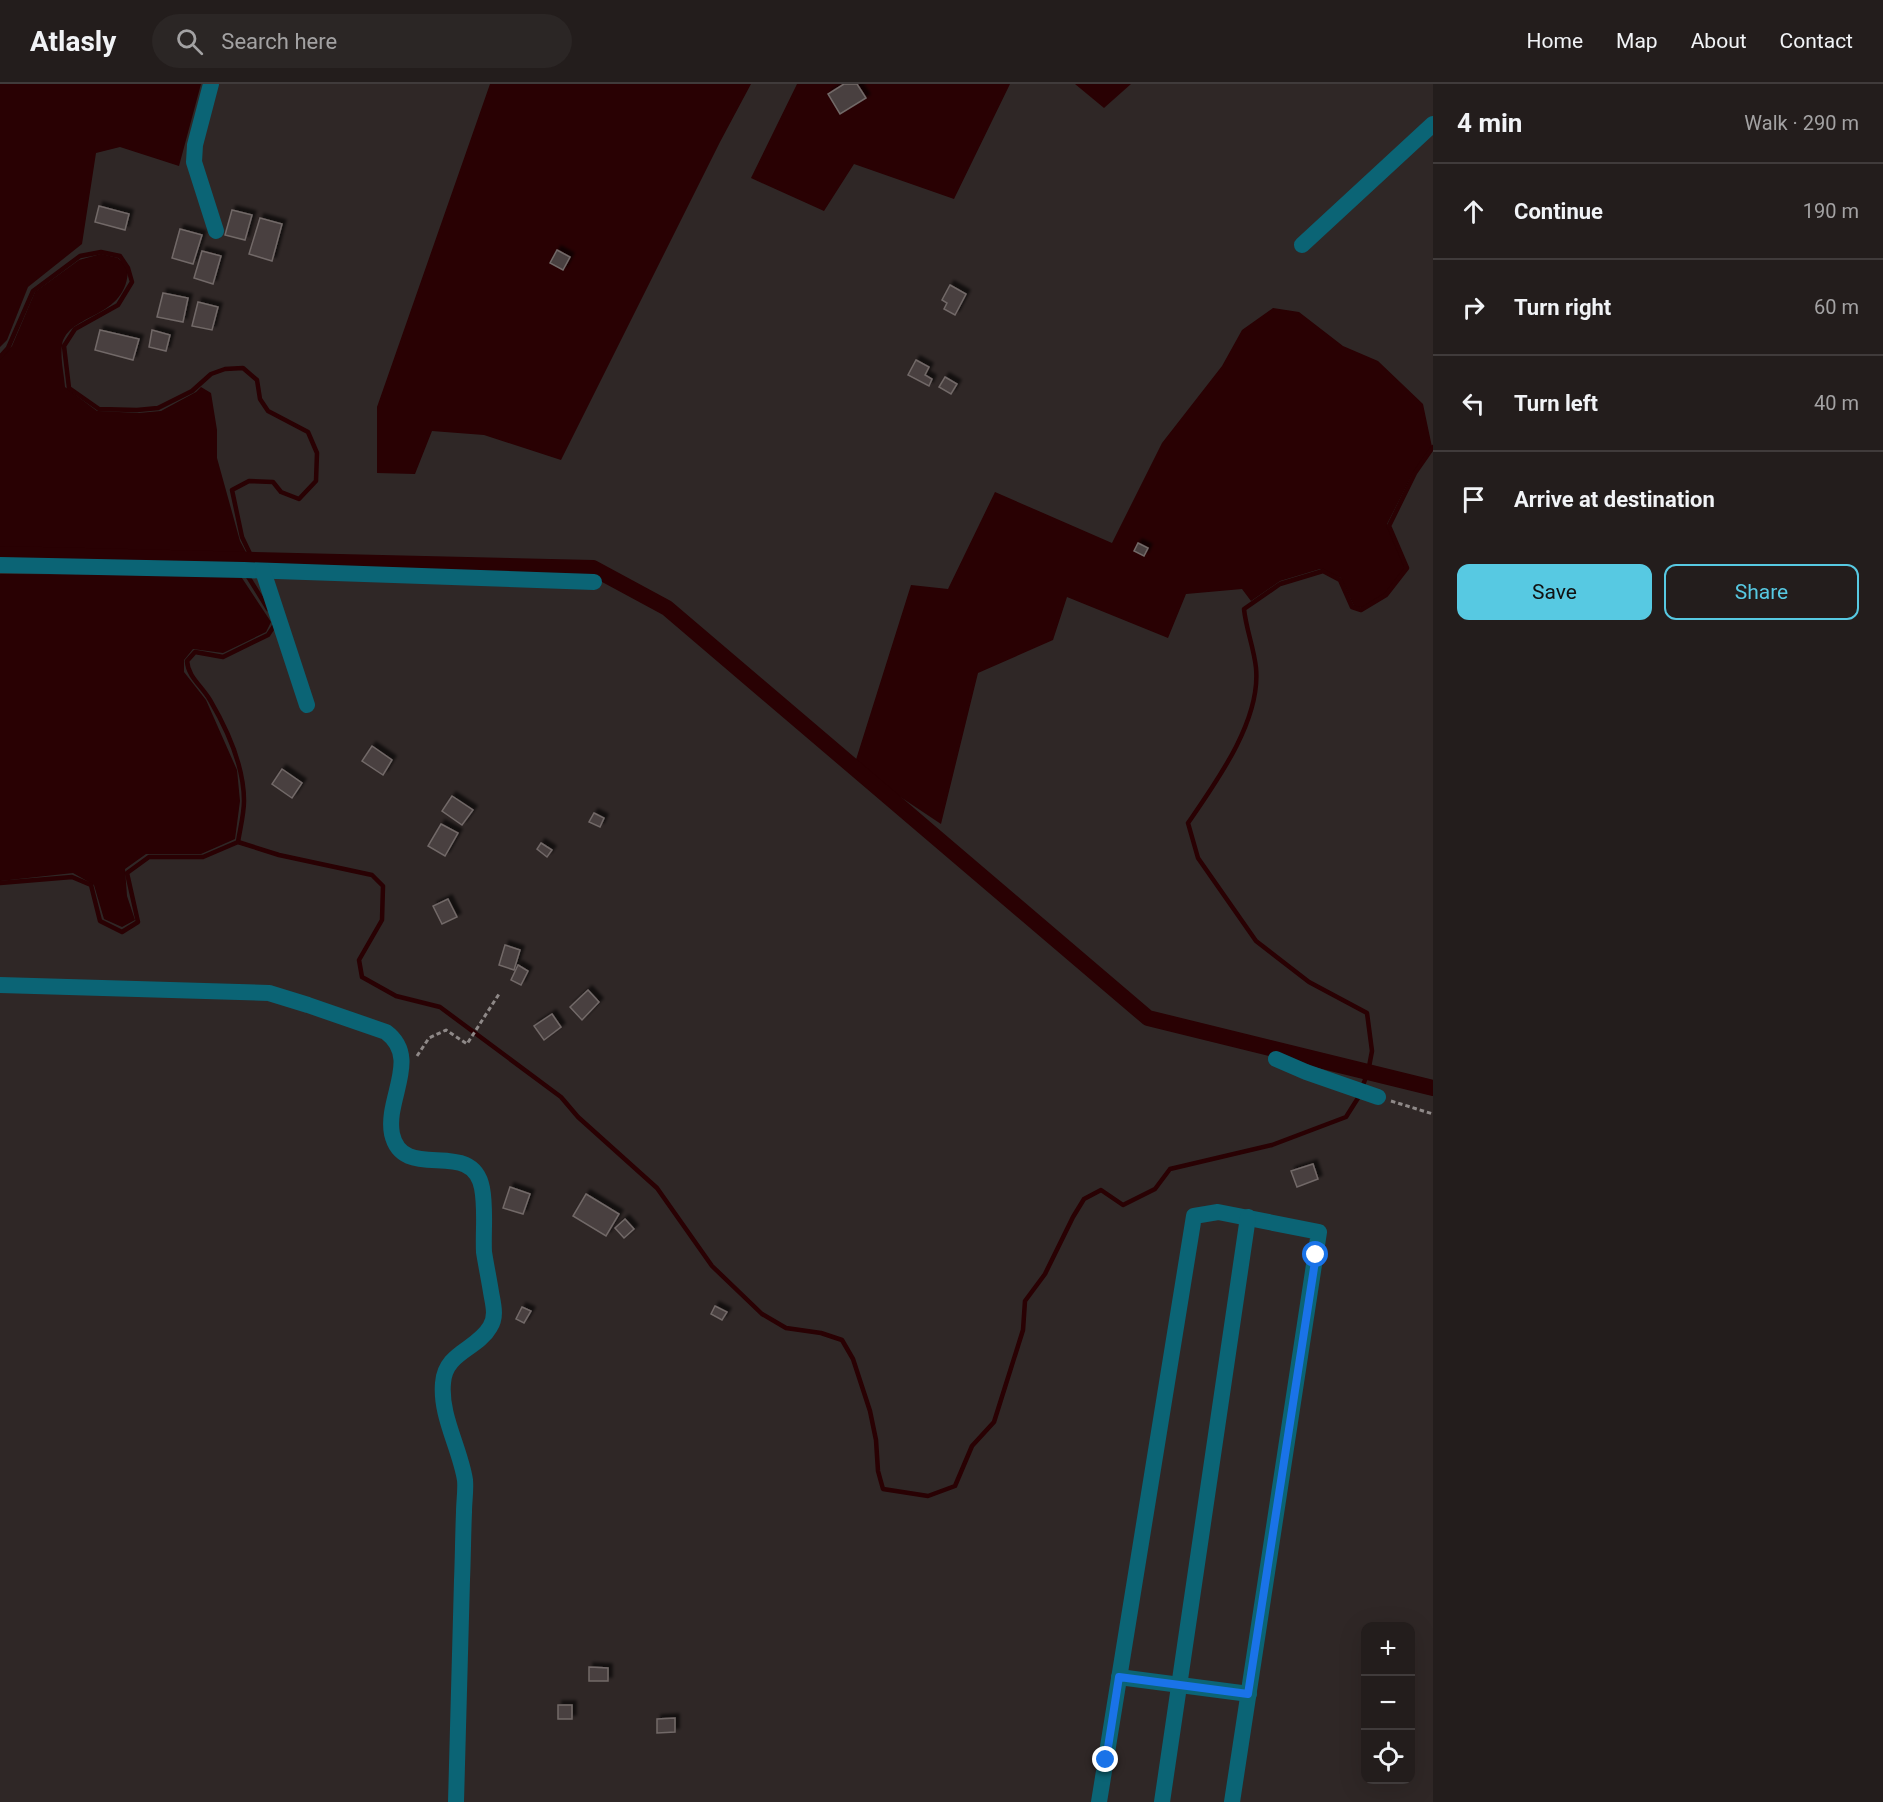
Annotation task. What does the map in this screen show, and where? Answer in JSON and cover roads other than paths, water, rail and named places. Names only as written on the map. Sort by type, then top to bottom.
[{"type":"street","points":[[211,84],[195,145],[194,162],[216,231]]},
{"type":"street","points":[[1302,245],[1433,124]]},
{"type":"street","points":[[0,565],[594,582]]},
{"type":"street","points":[[252,571],[307,705]]},
{"type":"street","points":[[0,985],[269,993],[386,1032],[400,1046],[402,1059],[391,1123],[392,1136],[398,1148],[409,1157],[460,1161],[471,1167],[478,1175],[482,1189],[484,1253],[494,1313],[492,1325],[484,1337],[456,1356],[444,1370],[442,1386],[444,1404],[465,1481],[456,1802]]},
{"type":"street","points":[[1276,1059],[1306,1072],[1378,1096]]},
{"type":"street","points":[[1099,1802],[1194,1216],[1218,1212],[1319,1232],[1232,1802]]},
{"type":"street","points":[[1162,1802],[1248,1217]]},
{"type":"street","points":[[1119,1677],[1248,1694]]},
{"type":"waterway","points":[[0,357],[8,348],[33,291],[80,256],[101,252],[120,256],[128,268],[132,282],[118,305],[75,329],[64,346],[69,388],[99,409],[158,408],[192,391],[211,374],[225,369],[243,368],[257,380],[260,399],[268,411],[308,432],[317,453],[316,481],[299,499],[281,492],[273,482],[249,481],[232,490],[242,537],[253,560],[251,565]]},
{"type":"waterway","points":[[0,883],[72,877],[91,885],[100,921],[122,932],[138,922],[127,873],[149,857],[203,857],[238,842],[279,855],[372,875],[383,886],[382,920],[359,960],[362,977],[396,996],[440,1007],[561,1097],[578,1117],[657,1188],[712,1266],[762,1314],[786,1328],[821,1333],[842,1340],[853,1359],[870,1411],[876,1440],[878,1471],[883,1489],[928,1496],[955,1486],[972,1446],[994,1422],[1023,1330],[1025,1301],[1045,1274],[1084,1199],[1101,1190],[1123,1205],[1155,1189],[1170,1169],[1272,1145],[1346,1117],[1358,1098],[1368,1072],[1372,1051],[1367,1013],[1309,982],[1256,941],[1198,858],[1188,823],[1224,769],[1252,708],[1256,688],[1256,668],[1244,609],[1280,584],[1323,571],[1340,580],[1352,607],[1361,610],[1386,595],[1407,568],[1389,526],[1415,473],[1433,447]]},
{"type":"waterway","points":[[0,554],[593,568],[667,608],[1148,1018],[1433,1088]]},
{"type":"waterway","points":[[247,575],[268,609]]},
{"type":"waterway","points":[[238,842],[244,801],[238,761],[222,723],[210,700],[193,677],[187,661],[195,652],[223,657],[268,635],[276,623]]}]
